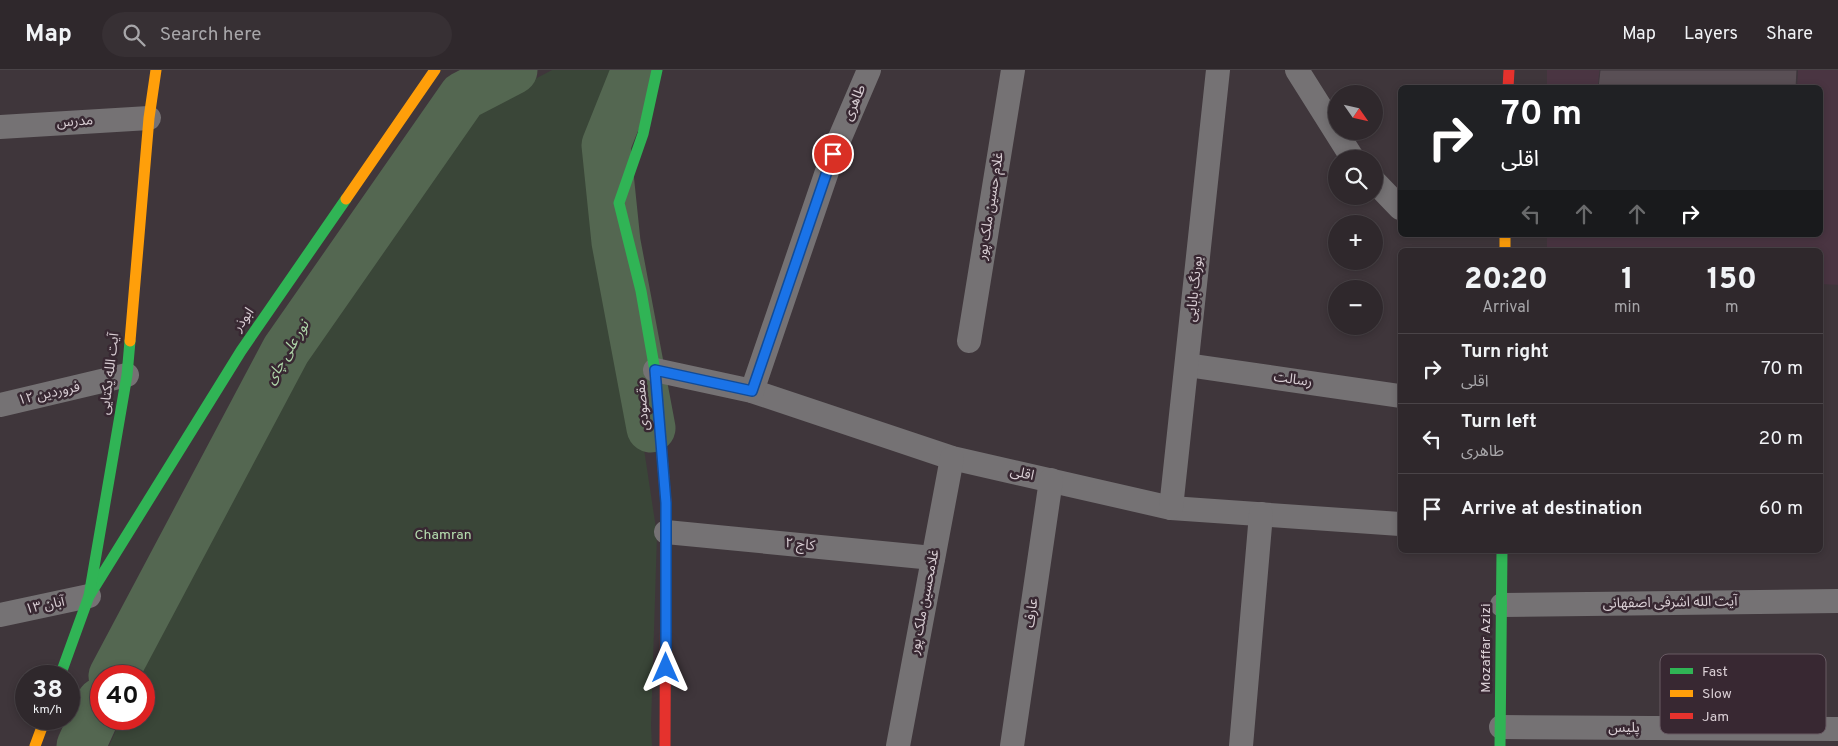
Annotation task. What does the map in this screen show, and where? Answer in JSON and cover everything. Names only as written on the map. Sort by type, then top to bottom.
[{"type":"street","name":"آیت الله یکتایی","points":[[64,665],[89,596],[126,375],[149,118],[156,70]]},
{"type":"street","name":"ابوذر","points":[[89,596],[241,350],[435,70]]},
{"type":"street","name":"مقصودی","points":[[657,70],[642,134],[619,203],[641,291],[655,370],[666,503],[665,746]]},
{"type":"street","name":"طاهری","points":[[752,391],[833,154],[869,70]]},
{"type":"street","name":"غلام حسین ملک پور","points":[[969,342],[1013,70]]},
{"type":"street","name":"بورنگ بابایی","points":[[1171,508],[1218,70]]},
{"type":"street","points":[[1297,70],[1347,150]]},
{"type":"street","points":[[1508,85],[1509,70]]},
{"type":"street","name":"مدرس","points":[[0,127],[149,118]]},
{"type":"street","points":[[1383,190],[1398,206]]},
{"type":"street","name":"رسالت","points":[[1187,365],[1398,396]]},
{"type":"street","name":"اقلی","points":[[655,370],[752,391],[952,458],[1171,508],[1398,524]]},
{"type":"street","name":"۱۲ فروردین","points":[[0,405],[126,375]]},
{"type":"street","name":"غلامحسین ملک پور","points":[[898,746],[952,458]]},
{"type":"street","name":"عارف","points":[[1012,746],[1051,480]]},
{"type":"street","points":[[1241,746],[1261,514]]},
{"type":"street","name":"کاج ۲","points":[[666,532],[933,558]]},
{"type":"street","name":"Mozaffar Azizi","points":[[1501,736],[1502,553]]},
{"type":"street","name":"۱۳ آبان","points":[[0,616],[89,596]]},
{"type":"street","name":"آیت الله اشرفی اصفهانی","points":[[1502,605],[1838,601]]},
{"type":"street","points":[[35,746],[41,730]]},
{"type":"street","name":"پلیس","points":[[1501,736],[1660,733]]},
{"type":"shaded area","points":[[1547,70],[1838,70],[1838,285],[1823,284],[1823,248],[1547,248],[1547,237],[1823,237],[1823,85],[1547,85]]},
{"type":"green space","name":"Chamran","points":[[552,70],[631,70],[632,149],[612,237],[657,535],[652,746],[109,746],[116,730],[155,730],[155,665],[144,665],[205,516],[459,119]]},
{"type":"building","points":[[1600,70],[1797,70],[1796,85],[1598,85]]},
{"type":"waterway","name":"نور علی چای","points":[[119,665],[286,350],[463,96],[513,70]]},
{"type":"waterway","points":[[636,70],[606,145],[616,242],[651,428]]},
{"type":"waterway","name":"نور علی چای","points":[[81,746],[90,726]]},
{"type":"traffic: fast","points":[[655,371],[641,291],[619,203],[643,134],[657,70]]},
{"type":"traffic: fast","points":[[89,596],[241,351],[346,199]]},
{"type":"traffic: fast","points":[[64,665],[89,596],[127,375],[130,341]]},
{"type":"traffic: fast","points":[[1500,746],[1502,553]]},
{"type":"traffic: slow","points":[[130,341],[149,118],[156,70]]},
{"type":"traffic: slow","points":[[346,199],[435,70]]},
{"type":"traffic: slow","points":[[1505,237],[1505,248]]},
{"type":"traffic: slow","points":[[35,746],[41,730]]},
{"type":"traffic: jam","points":[[1508,85],[1509,70]]},
{"type":"traffic: jam","points":[[655,371],[666,503],[665,746]]},
{"type":"route","points":[[666,668],[666,503],[655,370],[752,391],[833,154]]}]
